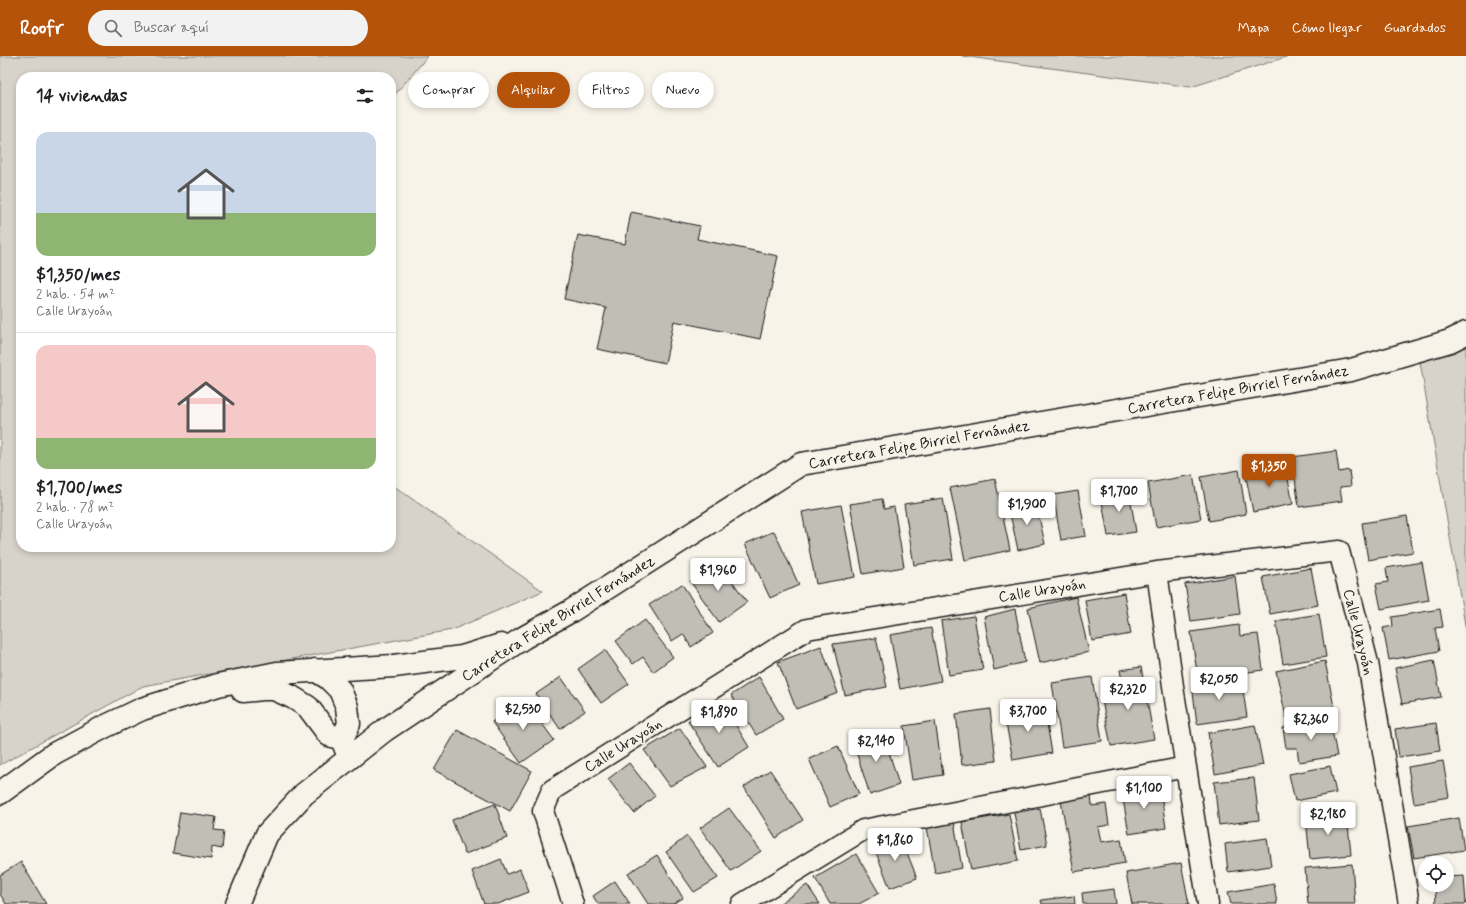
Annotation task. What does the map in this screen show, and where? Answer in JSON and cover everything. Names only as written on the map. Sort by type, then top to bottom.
[{"type":"street","name":"Carretera Felipe Birriel Fernández","points":[[237,904],[267,834],[345,749],[385,730],[523,638],[571,611],[801,464],[1350,370],[1450,341],[1466,332]]},
{"type":"street","name":"Calle Urayoán","points":[[573,904],[543,811],[552,790],[807,629],[1157,572],[1339,551],[1368,663],[1408,904]]},
{"type":"street","points":[[1157,572],[1174,693],[1208,904]]},
{"type":"street","points":[[0,793],[54,754],[104,727],[142,709],[218,685],[277,673],[394,666],[462,657],[523,638]]},
{"type":"street","points":[[315,670],[328,678],[340,690],[347,707],[349,724],[345,749]]},
{"type":"street","points":[[142,709],[171,707],[250,689],[274,689],[292,697],[308,707],[329,735],[345,749]]},
{"type":"street","points":[[742,904],[863,830],[1186,768]]},
{"type":"shaded area","points":[[0,56],[428,56],[414,72],[408,72],[408,79],[396,93],[396,72],[16,72],[16,552],[396,552],[396,488],[543,591],[452,630],[143,686],[0,765]]},
{"type":"shaded area","points":[[962,56],[1289,56],[1191,87]]},
{"type":"shaded area","points":[[1466,345],[1466,631],[1420,362]]},
{"type":"building","points":[[631,212],[700,226],[697,239],[778,256],[760,339],[674,321],[665,363],[597,349],[606,308],[564,299],[578,235],[625,244]]},
{"type":"building","points":[[1336,451],[1339,472],[1349,470],[1351,486],[1340,487],[1342,501],[1299,507],[1292,457]]},
{"type":"building","points":[[1285,464],[1293,504],[1253,512],[1245,472]]},
{"type":"building","points":[[1239,470],[1246,514],[1209,521],[1201,477]]},
{"type":"building","points":[[1193,475],[1201,519],[1156,527],[1148,483]]},
{"type":"building","points":[[995,479],[1010,550],[965,560],[950,488]]},
{"type":"building","points":[[1129,490],[1136,532],[1108,536],[1101,495]]},
{"type":"building","points":[[1078,491],[1086,536],[1061,540],[1053,495]]},
{"type":"building","points":[[943,498],[953,559],[914,565],[904,504]]},
{"type":"building","points":[[882,499],[884,509],[894,507],[904,567],[863,574],[850,504]]},
{"type":"building","points":[[1036,503],[1045,544],[1018,550],[1009,509]]},
{"type":"building","points":[[841,505],[855,577],[816,584],[802,512]]},
{"type":"building","points":[[1407,516],[1413,552],[1368,560],[1362,523]]},
{"type":"building","points":[[774,531],[799,585],[770,598],[745,544]]},
{"type":"building","points":[[718,561],[747,602],[719,622],[690,581]]},
{"type":"building","points":[[1422,562],[1429,600],[1381,609],[1376,584],[1388,582],[1386,568]]},
{"type":"building","points":[[1311,568],[1318,605],[1270,614],[1263,577]]},
{"type":"building","points":[[1235,576],[1240,614],[1191,621],[1185,584]]},
{"type":"building","points":[[682,584],[713,633],[691,647],[683,634],[672,641],[649,605]]},
{"type":"building","points":[[1124,593],[1131,634],[1092,641],[1085,600]]},
{"type":"building","points":[[1076,597],[1089,652],[1040,663],[1028,608]]},
{"type":"building","points":[[1015,609],[1025,662],[994,670],[984,617]]},
{"type":"building","points":[[1440,609],[1443,627],[1435,628],[1439,651],[1389,660],[1383,628],[1393,626],[1392,617]]},
{"type":"building","points":[[1319,614],[1326,657],[1283,664],[1276,621]]},
{"type":"building","points":[[974,616],[983,670],[949,675],[941,621]]},
{"type":"building","points":[[645,620],[673,657],[653,672],[643,657],[633,664],[616,641]]},
{"type":"building","points":[[1239,625],[1240,636],[1258,634],[1263,670],[1198,679],[1191,632]]},
{"type":"building","points":[[931,628],[941,681],[900,689],[890,635]]},
{"type":"building","points":[[876,638],[887,687],[845,695],[833,644]]},
{"type":"building","points":[[821,646],[838,693],[796,709],[778,662]]},
{"type":"building","points":[[605,650],[629,684],[601,703],[578,669]]},
{"type":"building","points":[[1434,660],[1441,697],[1402,704],[1395,668]]},
{"type":"building","points":[[1325,661],[1334,707],[1286,717],[1276,671]]},
{"type":"building","points":[[1141,667],[1154,739],[1111,746],[1101,695],[1124,691],[1120,670]]},
{"type":"building","points":[[561,677],[585,711],[560,729],[536,694]]},
{"type":"building","points":[[759,677],[783,719],[756,735],[731,695]]},
{"type":"building","points":[[1092,677],[1102,741],[1062,747],[1052,683]]},
{"type":"building","points":[[1241,677],[1247,717],[1197,724],[1192,684]]},
{"type":"building","points":[[524,699],[554,740],[521,763],[492,722]]},
{"type":"building","points":[[722,702],[749,747],[718,767],[688,721]]},
{"type":"building","points":[[1044,706],[1052,753],[1013,760],[1004,713]]},
{"type":"building","points":[[990,709],[996,761],[962,765],[956,714]]},
{"type":"building","points":[[1330,720],[1337,756],[1299,762],[1297,748],[1286,748],[1283,728]]},
{"type":"building","points":[[935,721],[943,775],[912,780],[904,726]]},
{"type":"building","points":[[1436,723],[1440,751],[1399,757],[1395,729]]},
{"type":"building","points":[[1255,725],[1263,765],[1215,774],[1208,733]]},
{"type":"building","points":[[680,728],[707,767],[670,786],[644,750]]},
{"type":"building","points":[[457,730],[532,771],[510,811],[434,770]]},
{"type":"building","points":[[883,732],[899,785],[870,795],[853,742]]},
{"type":"building","points":[[838,746],[859,794],[830,807],[809,759]]},
{"type":"building","points":[[1443,761],[1449,797],[1414,803],[1408,767]]},
{"type":"building","points":[[629,763],[655,796],[634,813],[608,779]]},
{"type":"building","points":[[1330,766],[1336,793],[1295,801],[1289,774]]},
{"type":"building","points":[[770,770],[803,820],[776,838],[744,787]]},
{"type":"building","points":[[1254,778],[1259,820],[1219,825],[1214,782]]},
{"type":"building","points":[[1160,787],[1166,828],[1129,834],[1122,793]]},
{"type":"building","points":[[1091,795],[1092,806],[1106,804],[1109,825],[1098,827],[1101,842],[1121,839],[1125,863],[1074,872],[1061,801]]},
{"type":"building","points":[[495,804],[507,838],[465,854],[452,820]]},
{"type":"building","points":[[729,808],[761,851],[731,871],[700,828]]},
{"type":"building","points":[[1040,808],[1047,845],[1021,850],[1014,813]]},
{"type":"building","points":[[180,812],[216,817],[214,830],[224,831],[222,849],[212,847],[211,859],[173,853]]},
{"type":"building","points":[[1009,814],[1018,861],[971,870],[962,822]]},
{"type":"building","points":[[1347,814],[1351,855],[1310,859],[1306,818]]},
{"type":"building","points":[[1459,818],[1464,850],[1418,856],[1418,857],[1414,858],[1408,826]]},
{"type":"building","points":[[954,822],[962,868],[935,873],[927,827]]},
{"type":"building","points":[[900,835],[917,878],[890,888],[873,845]]},
{"type":"building","points":[[687,836],[718,878],[694,892],[666,852]]},
{"type":"building","points":[[1267,838],[1271,866],[1228,872],[1225,844]]},
{"type":"building","points":[[856,854],[879,893],[859,904],[830,904],[815,878]]},
{"type":"building","points":[[657,855],[683,898],[673,904],[648,904],[628,873]]},
{"type":"building","points":[[501,859],[507,874],[520,869],[529,892],[498,904],[484,904],[472,871]]},
{"type":"building","points":[[21,862],[46,904],[6,904],[0,894],[0,875]]},
{"type":"building","points":[[1181,863],[1189,904],[1132,904],[1126,873]]},
{"type":"building","points":[[1352,864],[1355,904],[1308,904],[1305,868]]},
{"type":"building","points":[[1464,876],[1466,904],[1436,904],[1435,892],[1454,892],[1454,877]]},
{"type":"building","points":[[615,881],[630,904],[598,904],[593,896]]},
{"type":"building","points":[[1274,884],[1277,904],[1231,904],[1228,892]]},
{"type":"building","points":[[807,885],[820,904],[779,904]]},
{"type":"building","points":[[1114,889],[1116,904],[1083,904],[1082,893]]},
{"type":"building","points":[[1074,896],[1075,904],[1042,904],[1041,900]]}]
